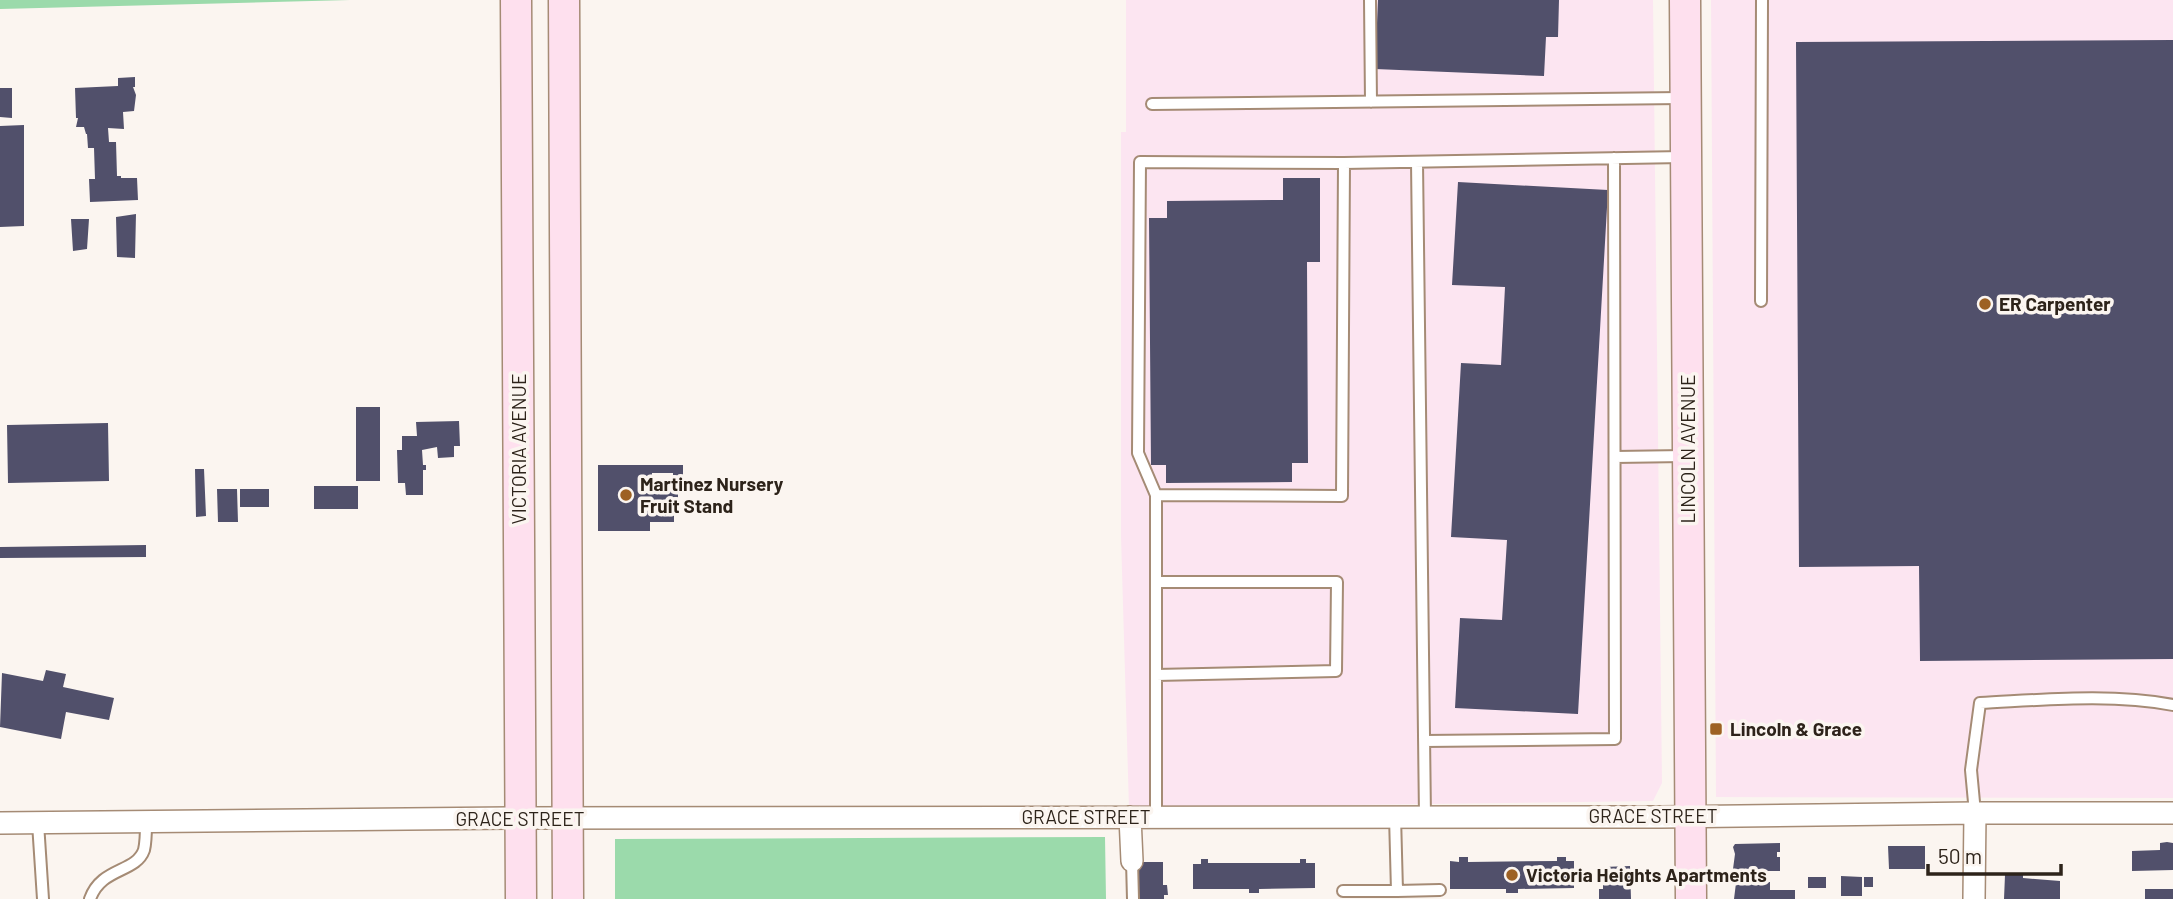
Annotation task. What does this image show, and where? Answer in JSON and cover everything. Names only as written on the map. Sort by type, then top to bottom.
[{"type":"main road","name":"VICTORIA AVENUE","points":[[516,0],[521,899]]},
{"type":"main road","points":[[564,0],[568,899]]},
{"type":"main road","name":"LINCOLN AVENUE","points":[[1685,0],[1691,899]]},
{"type":"street","points":[[1974,899],[1975,813]]},
{"type":"street","name":"GRACE STREET","points":[[0,823],[521,818],[2173,813]]},
{"type":"street","points":[[1130,817],[1132,861]]},
{"type":"lane","points":[[1370,0],[1371,102]]},
{"type":"lane","points":[[1761,301],[1762,0]]},
{"type":"lane","points":[[1152,104],[1685,98]]},
{"type":"lane","points":[[1156,817],[1157,495],[1138,453],[1140,162],[1344,163],[1686,157]]},
{"type":"lane","points":[[1424,741],[1615,739],[1615,158]]},
{"type":"lane","points":[[1416,162],[1425,817]]},
{"type":"lane","points":[[1157,495],[1342,496],[1344,163]]},
{"type":"lane","points":[[1615,457],[1688,456]]},
{"type":"lane","points":[[1156,582],[1337,582],[1336,671],[1156,675]]},
{"type":"lane","points":[[1975,813],[1971,770],[1980,703],[2148,700],[2173,705]]},
{"type":"lane","points":[[1395,817],[1397,891]]},
{"type":"lane","points":[[90,899],[96,886],[111,873],[134,864],[144,851],[146,821]]},
{"type":"lane","points":[[38,823],[43,899]]},
{"type":"lane","points":[[1132,861],[1133,899]]},
{"type":"lane","points":[[1343,891],[1440,890]]},
{"type":"shaded area","points":[[1126,0],[1653,0],[1662,783],[1653,801],[1129,808],[1121,537],[1121,132],[1126,132]]},
{"type":"shaded area","name":"ER Carpenter","points":[[1711,0],[2173,0],[2173,798],[1716,797]]},
{"type":"green space","points":[[0,0],[350,0],[0,9]]},
{"type":"green space","points":[[1105,837],[1106,899],[615,899],[615,839]]},
{"type":"building","points":[[1378,0],[1559,0],[1558,37],[1546,37],[1544,76],[1375,69]]},
{"type":"building","name":"ER Carpenter","points":[[2173,40],[2173,659],[1920,661],[1919,566],[1799,567],[1796,42]]},
{"type":"building","points":[[135,77],[134,111],[123,112],[124,129],[108,128],[109,142],[116,142],[117,176],[137,178],[138,200],[90,202],[89,179],[95,179],[94,148],[88,148],[84,127],[76,127],[78,118],[75,88],[118,86],[118,78]]},
{"type":"building","points":[[0,88],[12,88],[12,118],[0,117]]},
{"type":"building","points":[[24,125],[24,226],[0,227],[0,126]]},
{"type":"building","points":[[1283,178],[1320,178],[1320,262],[1307,262],[1308,463],[1292,463],[1292,482],[1166,483],[1166,465],[1151,465],[1149,218],[1167,218],[1167,201],[1283,200]]},
{"type":"building","points":[[1458,182],[1608,190],[1578,714],[1455,708],[1460,618],[1502,620],[1507,540],[1451,537],[1461,363],[1501,365],[1505,287],[1452,285]]},
{"type":"building","points":[[136,214],[135,258],[117,257],[116,217]]},
{"type":"building","points":[[71,219],[89,219],[87,249],[73,251]]},
{"type":"building","points":[[356,407],[380,407],[380,481],[356,481]]},
{"type":"building","points":[[459,421],[460,446],[454,446],[454,457],[438,458],[437,447],[422,450],[423,465],[426,465],[426,470],[423,470],[423,495],[406,495],[405,483],[398,483],[397,450],[402,450],[402,436],[417,436],[416,422]]},
{"type":"building","points":[[108,423],[109,481],[8,483],[7,425]]},
{"type":"building","points":[[598,465],[683,465],[683,480],[673,480],[673,473],[652,473],[652,487],[674,487],[674,491],[678,491],[674,522],[650,522],[650,531],[598,531]]},
{"type":"building","points":[[195,469],[204,469],[206,516],[196,517]]},
{"type":"building","points":[[314,486],[358,486],[358,509],[314,509]]},
{"type":"building","points":[[217,489],[237,489],[238,522],[218,522]]},
{"type":"building","points":[[240,489],[269,489],[269,507],[240,507]]},
{"type":"building","points":[[146,545],[146,557],[0,558],[0,547]]},
{"type":"building","points":[[46,670],[66,674],[63,687],[114,698],[109,720],[66,712],[61,739],[0,727],[2,673],[43,681]]},
{"type":"building","points":[[1780,843],[1777,857],[1780,857],[1780,871],[1733,869],[1735,844]]},
{"type":"building","points":[[2160,843],[2173,843],[2173,870],[2132,871],[2132,851],[2160,850]]},
{"type":"building","points":[[1888,846],[1925,846],[1925,869],[1889,869]]},
{"type":"building","name":"Victoria Heights Apartments","points":[[1459,857],[1468,857],[1468,862],[1557,861],[1557,857],[1566,857],[1566,861],[1574,861],[1574,888],[1518,889],[1518,893],[1506,893],[1506,889],[1450,889],[1450,861],[1459,862]]},
{"type":"building","points":[[1201,859],[1208,859],[1208,863],[1300,863],[1300,859],[1306,859],[1306,863],[1315,863],[1315,888],[1259,889],[1259,893],[1249,893],[1249,889],[1193,889],[1193,864],[1201,864]]},
{"type":"building","points":[[1137,862],[1163,862],[1163,885],[1167,885],[1168,895],[1164,895],[1164,899],[1137,899]]},
{"type":"building","name":"Victoria Heights Apartments","points":[[1630,866],[1631,899],[1599,899],[1599,889],[1603,889],[1603,867]]},
{"type":"building","points":[[2005,875],[2060,881],[2060,899],[2004,899]]},
{"type":"building","points":[[1841,876],[1862,877],[1862,896],[1841,896]]},
{"type":"building","points":[[1808,877],[1826,877],[1826,888],[1808,888]]},
{"type":"building","points":[[1864,877],[1873,877],[1873,887],[1864,887]]},
{"type":"building","points":[[1770,882],[1770,890],[1795,890],[1795,899],[1734,899],[1736,883]]},
{"type":"building","points":[[2145,889],[2173,889],[2173,899],[2145,899]]},
{"type":"place","name":"ER Carpenter","points":[[1985,304]]},
{"type":"place","name":"Martinez Nursery Fruit Stand","points":[[626,495]]},
{"type":"place","name":"Lincoln & Grace","points":[[1716,729]]},
{"type":"place","name":"Victoria Heights Apartments","points":[[1512,875]]}]
